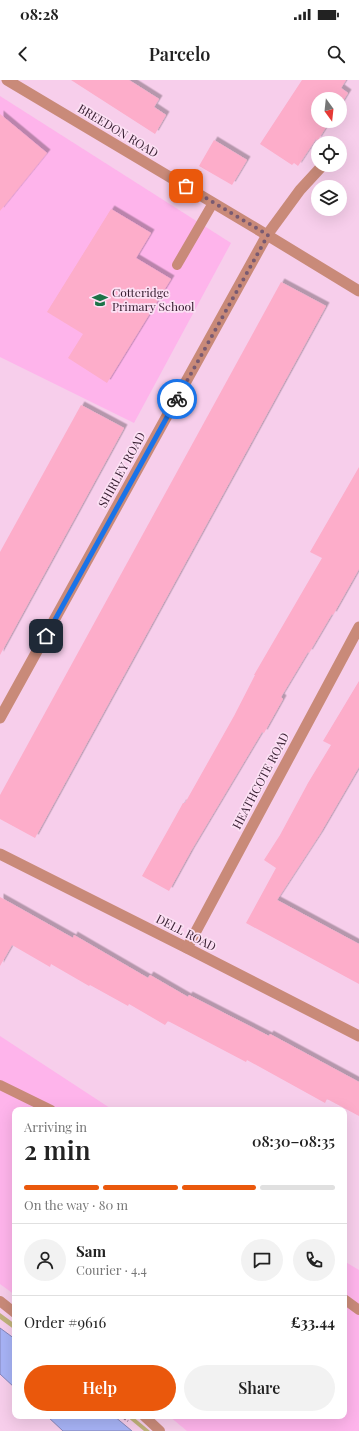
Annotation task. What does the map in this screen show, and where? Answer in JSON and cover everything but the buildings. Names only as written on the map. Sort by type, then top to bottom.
[{"type":"street","name":"BREEDON ROAD","points":[[7,80],[268,235],[359,291]]},
{"type":"street","name":"SHIRLEY ROAD","points":[[0,718],[268,235],[300,190],[317,172]]},
{"type":"street","name":"HEATHCOTE ROAD","points":[[187,948],[359,627]]},
{"type":"street","name":"DELL ROAD","points":[[0,854],[359,1036]]},
{"type":"lane","points":[[177,265],[213,203]]},
{"type":"lane","points":[[0,1085],[45,1107]]},
{"type":"lane","points":[[0,1301],[12,1311]]},
{"type":"lane","points":[[347,1301],[359,1310]]},
{"type":"lane","points":[[147,1419],[160,1431]]},
{"type":"shaded area","name":"Cotteridge Primary School","points":[[0,96],[231,243],[134,423],[0,357]]},
{"type":"shaded area","points":[[0,1036],[108,1107],[12,1107],[12,1293],[0,1284]]},
{"type":"shaded area","points":[[347,1263],[359,1270],[359,1431],[187,1431],[173,1419],[347,1419]]},
{"type":"shaded area","points":[[0,1313],[12,1322],[12,1328],[0,1319]]},
{"type":"shaded area","points":[[130,1419],[136,1419],[150,1431],[144,1431]]},
{"type":"water","points":[[0,1328],[12,1337],[12,1385],[0,1374]]},
{"type":"water","points":[[50,1419],[118,1419],[132,1431],[63,1431]]},
{"type":"way so far","points":[[177,399],[268,235],[186,186]]},
{"type":"place","name":"Cotteridge Primary School","points":[[100,300]]},
{"type":"route","points":[[46,636],[177,399]]}]
